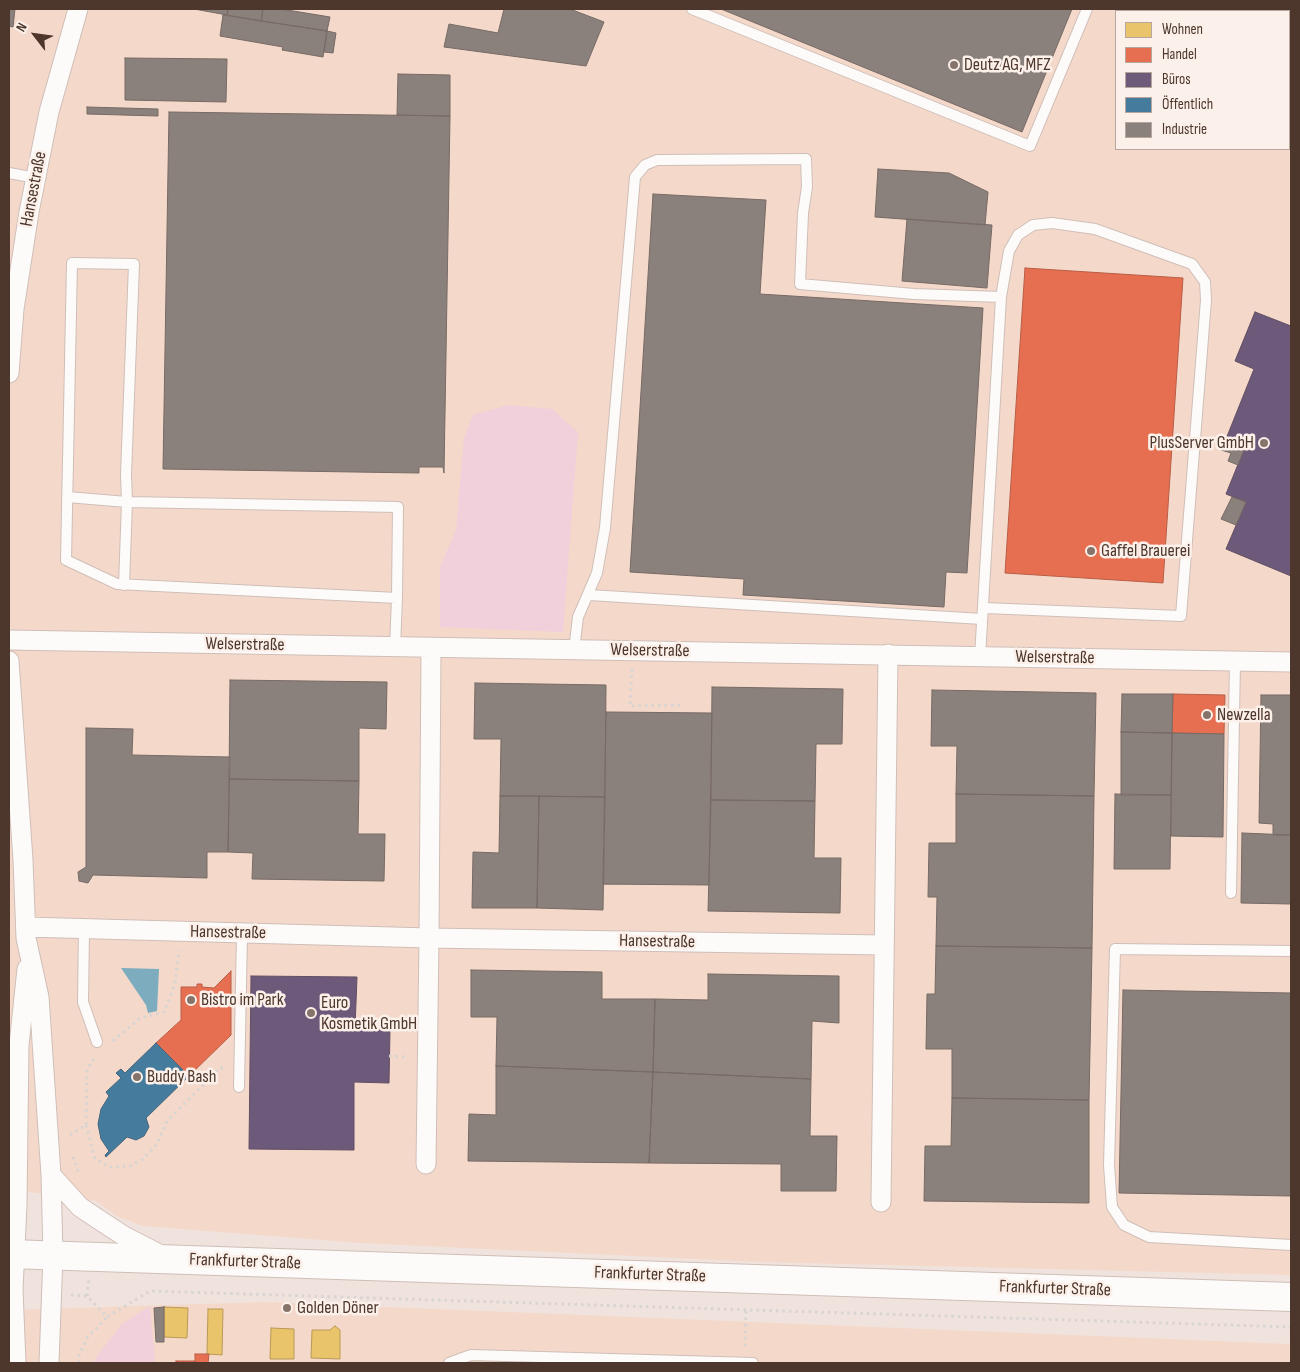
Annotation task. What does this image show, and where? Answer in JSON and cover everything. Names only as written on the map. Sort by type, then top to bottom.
[{"type":"main road","name":"Frankfurter Straße","points":[[12,1254],[1291,1298]]},
{"type":"street","name":"Hansestraße","points":[[9,373],[11,313],[36,178],[49,112],[78,9]]},
{"type":"street","name":"Welserstraße","points":[[9,640],[1291,662]]},
{"type":"street","points":[[426,1164],[430,938],[431,648]]},
{"type":"street","points":[[881,1202],[888,654]]},
{"type":"street","points":[[9,661],[26,927],[29,956],[40,1004],[51,1175],[53,1255],[49,1363]]},
{"type":"street","name":"Hansestraße","points":[[26,927],[430,938],[884,945]]},
{"type":"street","points":[[16,1363],[12,1336],[12,1254],[19,1045],[29,956]]},
{"type":"street","points":[[51,1175],[80,1207],[124,1236],[171,1259]]},
{"type":"lane","points":[[692,9],[1030,146],[1086,9]]},
{"type":"lane","points":[[574,650],[578,617],[597,573],[605,528],[635,177],[645,165],[657,160],[806,160],[807,186],[803,213],[800,284],[914,294],[1001,297]]},
{"type":"lane","points":[[9,173],[36,178]]},
{"type":"lane","points":[[980,657],[1001,297],[1009,251],[1018,235],[1033,225],[1052,223],[1096,229],[1192,264],[1205,282],[1206,300],[1181,616],[984,608]]},
{"type":"lane","points":[[124,585],[134,264],[72,263],[66,560],[117,584],[124,585],[397,598]]},
{"type":"lane","points":[[67,497],[127,502],[398,507],[395,648]]},
{"type":"lane","points":[[589,595],[982,619]]},
{"type":"lane","points":[[1231,893],[1235,661]]},
{"type":"lane","points":[[84,929],[83,1002],[97,1042]]},
{"type":"lane","points":[[240,1087],[242,933]]},
{"type":"lane","points":[[1291,951],[1114,949],[1109,1165],[1112,1207],[1124,1225],[1149,1237],[1291,1245]]},
{"type":"lane","points":[[448,1363],[470,1355],[753,1363]]},
{"type":"path","points":[[633,651],[630,706],[682,705]]},
{"type":"path","points":[[110,1043],[140,1018],[164,1012],[175,984],[183,932]]},
{"type":"path","points":[[95,1056],[87,1070],[86,1125],[95,1159],[110,1167],[130,1166],[142,1160],[157,1144],[167,1121],[220,1068],[240,1066]]},
{"type":"path","points":[[70,1135],[86,1125]]},
{"type":"path","points":[[70,1126],[71,1143]]},
{"type":"path","points":[[72,1152],[73,1161],[87,1190],[80,1207]]},
{"type":"path","points":[[92,1256],[87,1296],[107,1317]]},
{"type":"path","points":[[79,1363],[79,1356],[87,1338],[107,1317],[150,1291],[1291,1327]]},
{"type":"path","points":[[745,1363],[746,1309]]},
{"type":"shaded area","points":[[9,9],[1291,9],[1291,1275],[760,1262],[360,1243],[143,1226],[116,1216],[96,1201],[9,1189]]},
{"type":"shaded area","points":[[508,405],[552,409],[578,432],[563,632],[440,627],[440,567],[456,530],[464,438],[473,415]]},
{"type":"shaded area","points":[[265,1302],[1291,1344],[1291,1363],[9,1363],[9,1310]]},
{"type":"shaded area","points":[[150,1306],[155,1363],[94,1363],[97,1356],[122,1324]]},
{"type":"water","points":[[121,968],[159,969],[157,1011],[148,1013],[146,1005]]},
{"type":"building: Wohnen","points":[[164,1307],[188,1308],[187,1338],[164,1337]]},
{"type":"building: Wohnen","points":[[208,1309],[223,1309],[222,1355],[207,1354]]},
{"type":"building: Wohnen","points":[[335,1326],[340,1330],[340,1359],[311,1358],[312,1330],[330,1330]]},
{"type":"building: Wohnen","points":[[271,1328],[294,1329],[294,1359],[270,1359]]},
{"type":"building: Handel","points":[[1025,268],[1183,278],[1163,583],[1005,573]]},
{"type":"building: Handel","points":[[1173,694],[1225,695],[1224,734],[1172,733]]},
{"type":"building: Handel","points":[[231,971],[231,1035],[189,1076],[156,1043],[181,1020],[181,987],[197,987],[197,984],[202,984],[202,987],[214,988]]},
{"type":"building: Handel","points":[[195,1354],[209,1354],[208,1363],[195,1363]]},
{"type":"building: Handel","points":[[176,1361],[195,1361],[195,1363],[176,1363]]},
{"type":"building: Büros","name":"PlusServer GmbH","points":[[1255,312],[1291,326],[1291,576],[1226,549],[1246,502],[1226,494],[1245,447],[1226,439],[1254,369],[1235,361]]},
{"type":"building: Büros","points":[[251,976],[357,977],[355,1028],[390,1028],[389,1083],[354,1082],[354,1150],[249,1149]]},
{"type":"building: Öffentlich","points":[[156,1043],[189,1076],[146,1118],[149,1127],[144,1136],[136,1140],[127,1137],[106,1157],[105,1155],[109,1151],[101,1139],[98,1124],[101,1109],[109,1096],[106,1092],[121,1078],[116,1073],[121,1069],[125,1073]]},
{"type":"building: Industrie","points":[[9,9],[15,9],[13,27],[9,26]]},
{"type":"building: Industrie","points":[[194,9],[228,9],[227,15]]},
{"type":"building: Industrie","points":[[228,9],[263,9],[261,21],[227,15]]},
{"type":"building: Industrie","points":[[263,9],[281,9],[330,17],[327,31],[261,21]]},
{"type":"building: Industrie","points":[[504,9],[570,9],[604,22],[586,66],[444,47],[449,24],[498,33]]},
{"type":"building: Industrie","name":"Deutz AG, MFZ","points":[[721,9],[1072,9],[1022,132]]},
{"type":"building: Industrie","points":[[223,15],[327,31],[323,57],[282,50],[283,47],[220,36]]},
{"type":"building: Industrie","points":[[327,31],[336,33],[333,53],[324,52]]},
{"type":"building: Industrie","points":[[125,58],[227,59],[226,102],[125,100]]},
{"type":"building: Industrie","points":[[398,74],[450,75],[450,116],[397,115]]},
{"type":"building: Industrie","points":[[87,107],[158,109],[158,116],[87,114]]},
{"type":"building: Industrie","points":[[169,112],[450,116],[444,473],[443,467],[419,467],[419,473],[163,469]]},
{"type":"building: Industrie","points":[[878,169],[949,173],[988,192],[985,225],[875,217]]},
{"type":"building: Industrie","points":[[653,194],[766,200],[760,294],[983,308],[967,573],[946,572],[944,607],[743,595],[744,579],[630,572]]},
{"type":"building: Industrie","points":[[907,219],[992,225],[987,288],[902,281]]},
{"type":"building: Industrie","points":[[1226,439],[1245,447],[1238,465],[1228,461],[1231,453],[1221,450]]},
{"type":"building: Industrie","points":[[1232,497],[1246,502],[1236,525],[1221,519]]},
{"type":"building: Industrie","points":[[230,680],[387,682],[386,729],[359,728],[359,781],[229,779]]},
{"type":"building: Industrie","points":[[475,683],[606,685],[605,797],[500,796],[501,739],[474,739]]},
{"type":"building: Industrie","points":[[712,687],[843,689],[842,744],[816,744],[815,801],[711,800]]},
{"type":"building: Industrie","points":[[932,690],[1096,693],[1094,796],[956,794],[957,746],[931,746]]},
{"type":"building: Industrie","points":[[1122,694],[1173,694],[1172,733],[1121,732]]},
{"type":"building: Industrie","points":[[1261,695],[1291,695],[1291,835],[1273,835],[1273,824],[1259,823]]},
{"type":"building: Industrie","points":[[606,712],[712,713],[709,885],[603,884]]},
{"type":"building: Industrie","points":[[86,728],[133,729],[132,755],[230,757],[228,852],[207,852],[207,878],[93,875],[88,883],[79,881],[78,872],[86,867]]},
{"type":"building: Industrie","points":[[1121,732],[1172,733],[1171,795],[1121,795]]},
{"type":"building: Industrie","points":[[1172,733],[1224,734],[1223,837],[1171,836]]},
{"type":"building: Industrie","points":[[229,779],[359,781],[358,834],[385,834],[384,881],[252,879],[253,853],[228,852]]},
{"type":"building: Industrie","points":[[956,794],[1094,796],[1092,948],[936,946],[937,897],[928,897],[929,843],[956,843]]},
{"type":"building: Industrie","points":[[1115,794],[1171,795],[1170,869],[1114,869]]},
{"type":"building: Industrie","points":[[500,796],[539,796],[537,908],[472,908],[473,852],[499,853]]},
{"type":"building: Industrie","points":[[539,796],[605,797],[603,910],[537,908]]},
{"type":"building: Industrie","points":[[711,800],[815,801],[814,858],[841,858],[840,913],[708,911]]},
{"type":"building: Industrie","points":[[1242,833],[1291,835],[1291,904],[1241,903]]},
{"type":"building: Industrie","points":[[936,946],[1092,948],[1089,1100],[952,1098],[952,1049],[926,1049],[927,994],[935,994]]},
{"type":"building: Industrie","points":[[471,970],[602,972],[602,999],[655,999],[653,1072],[496,1066],[497,1017],[471,1017]]},
{"type":"building: Industrie","points":[[708,974],[839,976],[839,1023],[812,1021],[811,1079],[653,1072],[655,999],[708,1000]]},
{"type":"building: Industrie","points":[[1123,990],[1291,993],[1291,1196],[1119,1193]]},
{"type":"building: Industrie","points":[[496,1066],[653,1072],[649,1163],[468,1161],[469,1114],[496,1115]]},
{"type":"building: Industrie","points":[[653,1072],[811,1079],[810,1136],[837,1136],[836,1191],[781,1191],[781,1164],[649,1163]]},
{"type":"building: Industrie","points":[[952,1098],[1089,1100],[1089,1203],[924,1201],[925,1146],[951,1146]]},
{"type":"building: Industrie","points":[[164,1307],[164,1342],[156,1342],[154,1308]]},
{"type":"place","name":"Deutz AG, MFZ","points":[[954,65]]},
{"type":"place","name":"PlusServer GmbH","points":[[1264,443]]},
{"type":"place","name":"Gaffel Brauerei","points":[[1091,551]]},
{"type":"place","name":"Newzella","points":[[1207,715]]},
{"type":"place","name":"Bistro im Park","points":[[191,1000]]},
{"type":"place","name":"Euro Kosmetik GmbH","points":[[311,1013]]},
{"type":"place","name":"Buddy Bash","points":[[137,1077]]},
{"type":"place","name":"Golden Döner","points":[[287,1308]]}]
